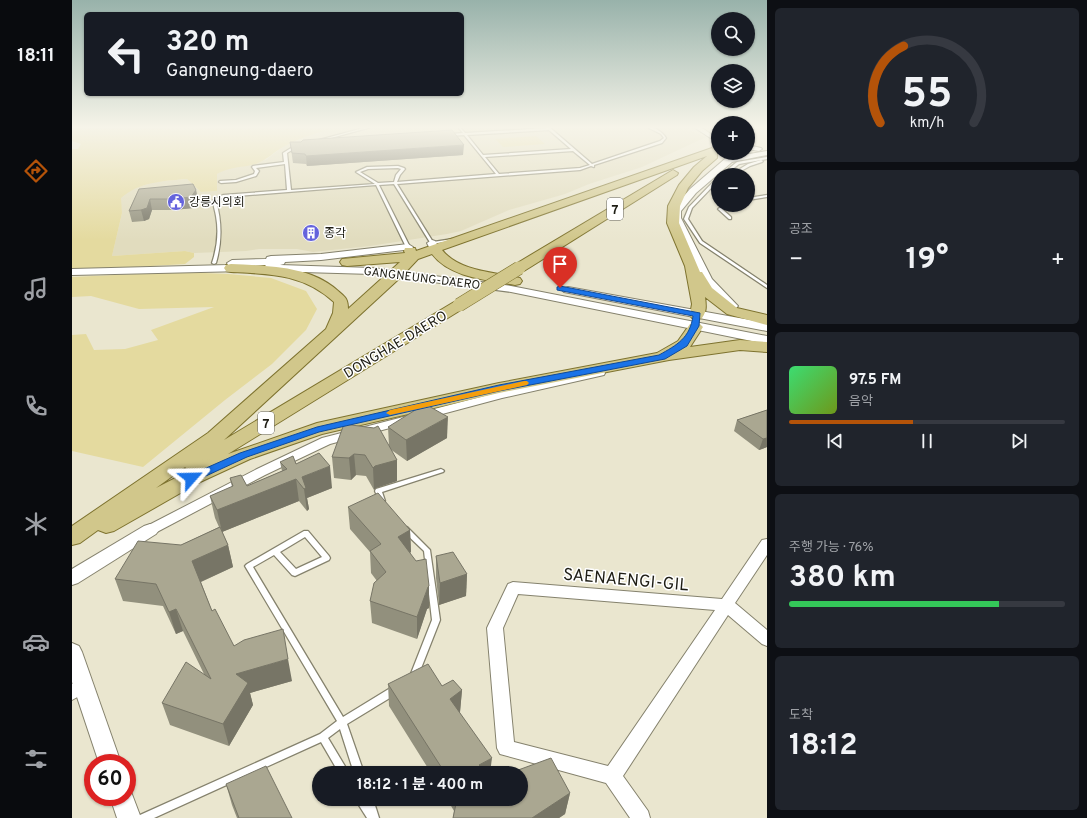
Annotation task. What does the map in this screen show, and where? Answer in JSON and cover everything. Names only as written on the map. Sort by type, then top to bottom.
[{"type":"main road","points":[[72,536],[216,437],[332,333],[405,260],[433,246],[657,171],[672,164]]},
{"type":"main road","name":"DONGHAE-DAERO","points":[[72,542],[459,305],[517,274],[685,164]]},
{"type":"main road","points":[[704,164],[698,169],[683,187],[674,206],[675,219],[692,266],[706,291],[732,311],[767,320]]},
{"type":"main road","points":[[433,246],[439,256],[457,266],[480,274],[517,274]]},
{"type":"main road","points":[[348,262],[396,259],[405,260]]},
{"type":"main road","points":[[231,266],[278,271],[304,276],[331,290],[341,301],[340,313],[332,333]]},
{"type":"main road","points":[[662,357],[684,344],[696,321],[699,304],[692,266]]},
{"type":"main road","points":[[72,542],[198,475],[243,455],[317,430],[499,388],[662,357],[729,346],[740,345],[767,347]]},
{"type":"street","points":[[724,164],[694,191],[676,211],[675,219],[707,280],[738,312]]},
{"type":"street","points":[[231,266],[262,259],[321,257],[405,260]]},
{"type":"street","name":"GANGNEUNG-DAERO","points":[[405,260],[518,291],[696,321],[767,328]]},
{"type":"street","name":"GANGNEUNG-DAERO","points":[[72,267],[214,263],[231,266],[342,269],[405,260],[517,274],[767,340]]},
{"type":"street","name":"GANGNEUNG-DAERO","points":[[72,272],[348,262]]},
{"type":"street","points":[[72,578],[150,530],[261,472],[326,441],[500,395],[642,364],[707,353],[729,346]]},
{"type":"street","points":[[641,818],[612,776],[767,544]]},
{"type":"street","name":"SAENAENGI-GIL","points":[[612,776],[506,748],[495,628],[513,588],[727,605]]},
{"type":"street","points":[[727,605],[767,639]]},
{"type":"street","points":[[72,652],[78,689],[106,754]]},
{"type":"street","points":[[125,806],[130,818]]},
{"type":"lane","points":[[221,182],[236,181],[255,175],[257,171],[254,167],[277,164]]},
{"type":"lane","points":[[286,164],[290,190]]},
{"type":"lane","points":[[489,164],[498,175]]},
{"type":"lane","points":[[214,263],[218,252],[219,240],[217,210],[214,201],[223,196],[580,169],[598,164]]},
{"type":"lane","points":[[395,183],[398,175],[403,169],[398,166],[368,168],[358,172],[373,180],[376,184],[405,260]]},
{"type":"lane","points":[[395,183],[433,246]]},
{"type":"lane","points":[[711,187],[690,208],[686,219],[701,242],[767,287]]},
{"type":"lane","points":[[755,198],[767,196]]},
{"type":"lane","points":[[723,212],[730,218]]},
{"type":"lane","points":[[385,508],[378,491],[441,471]]},
{"type":"lane","points":[[143,818],[323,737],[342,722],[413,680],[436,620],[427,550],[401,524]]},
{"type":"lane","points":[[275,551],[295,573],[327,558],[306,533],[249,566],[342,722],[357,766]]},
{"type":"lane","points":[[323,737],[340,766]]},
{"type":"lane","points":[[365,806],[373,818]]},
{"type":"lane","points":[[370,806],[373,818]]},
{"type":"shaded area","points":[[72,164],[255,164],[232,168],[217,174],[217,191],[201,192],[187,179],[143,185],[121,198],[122,213],[112,256],[185,251],[194,253],[194,257],[185,264],[103,269],[72,268]]},
{"type":"shaded area","points":[[255,164],[648,164],[589,184],[565,194],[509,210],[461,231],[447,234],[370,246],[313,252],[297,249],[259,249],[194,253],[185,251],[112,256],[122,213],[120,198],[130,190],[154,182],[187,179],[201,192],[217,191],[217,174],[227,168]]},
{"type":"shaded area","points":[[180,272],[271,278],[306,291],[317,309],[306,330],[272,364],[143,467],[72,451],[72,335],[86,334],[94,350],[125,349],[158,340],[151,330],[214,307],[139,309],[91,296],[72,297],[72,277]]},
{"type":"building","points":[[193,184],[196,190],[191,197],[150,199],[147,208],[129,211],[139,189]]},
{"type":"building","points":[[425,404],[448,417],[406,440],[388,427]]},
{"type":"building","points":[[767,410],[767,438],[763,439],[737,420]]},
{"type":"building","points":[[344,424],[374,428],[378,426],[397,460],[375,466],[373,468],[365,455],[354,454],[349,458],[332,457]]},
{"type":"building","points":[[319,453],[330,466],[302,477],[306,488],[304,489],[296,479],[217,510],[210,496],[233,486],[230,478],[241,475],[247,486],[287,469],[280,462],[293,456],[296,464]]},
{"type":"building","points":[[378,493],[410,530],[398,537],[416,561],[426,559],[429,586],[417,617],[370,601],[374,583],[386,572],[370,551],[381,544],[348,507]]},
{"type":"building","points":[[220,527],[228,545],[192,561],[212,611],[215,609],[234,646],[244,640],[283,629],[288,659],[236,674],[248,683],[223,724],[162,703],[186,662],[211,679],[176,609],[169,612],[156,584],[115,579],[138,541],[181,545]]},
{"type":"building","points":[[453,552],[467,574],[440,583],[436,556]]},
{"type":"building","points":[[428,664],[442,686],[453,680],[462,690],[450,699],[492,758],[479,765],[480,766],[441,766],[388,684]]},
{"type":"building","points":[[551,758],[570,793],[532,818],[453,818],[456,806],[528,806],[528,766]]},
{"type":"building","points":[[266,766],[292,818],[239,818],[226,784]]},
{"type":"slow traffic","points":[[390,413],[524,383]]},
{"type":"place","name":"강릉시의회","points":[[176,202]]},
{"type":"place","name":"종각","points":[[311,233]]},
{"type":"route","points":[[191,478],[243,455],[317,430],[499,388],[662,357],[684,344],[696,326],[697,315],[560,288]]}]
